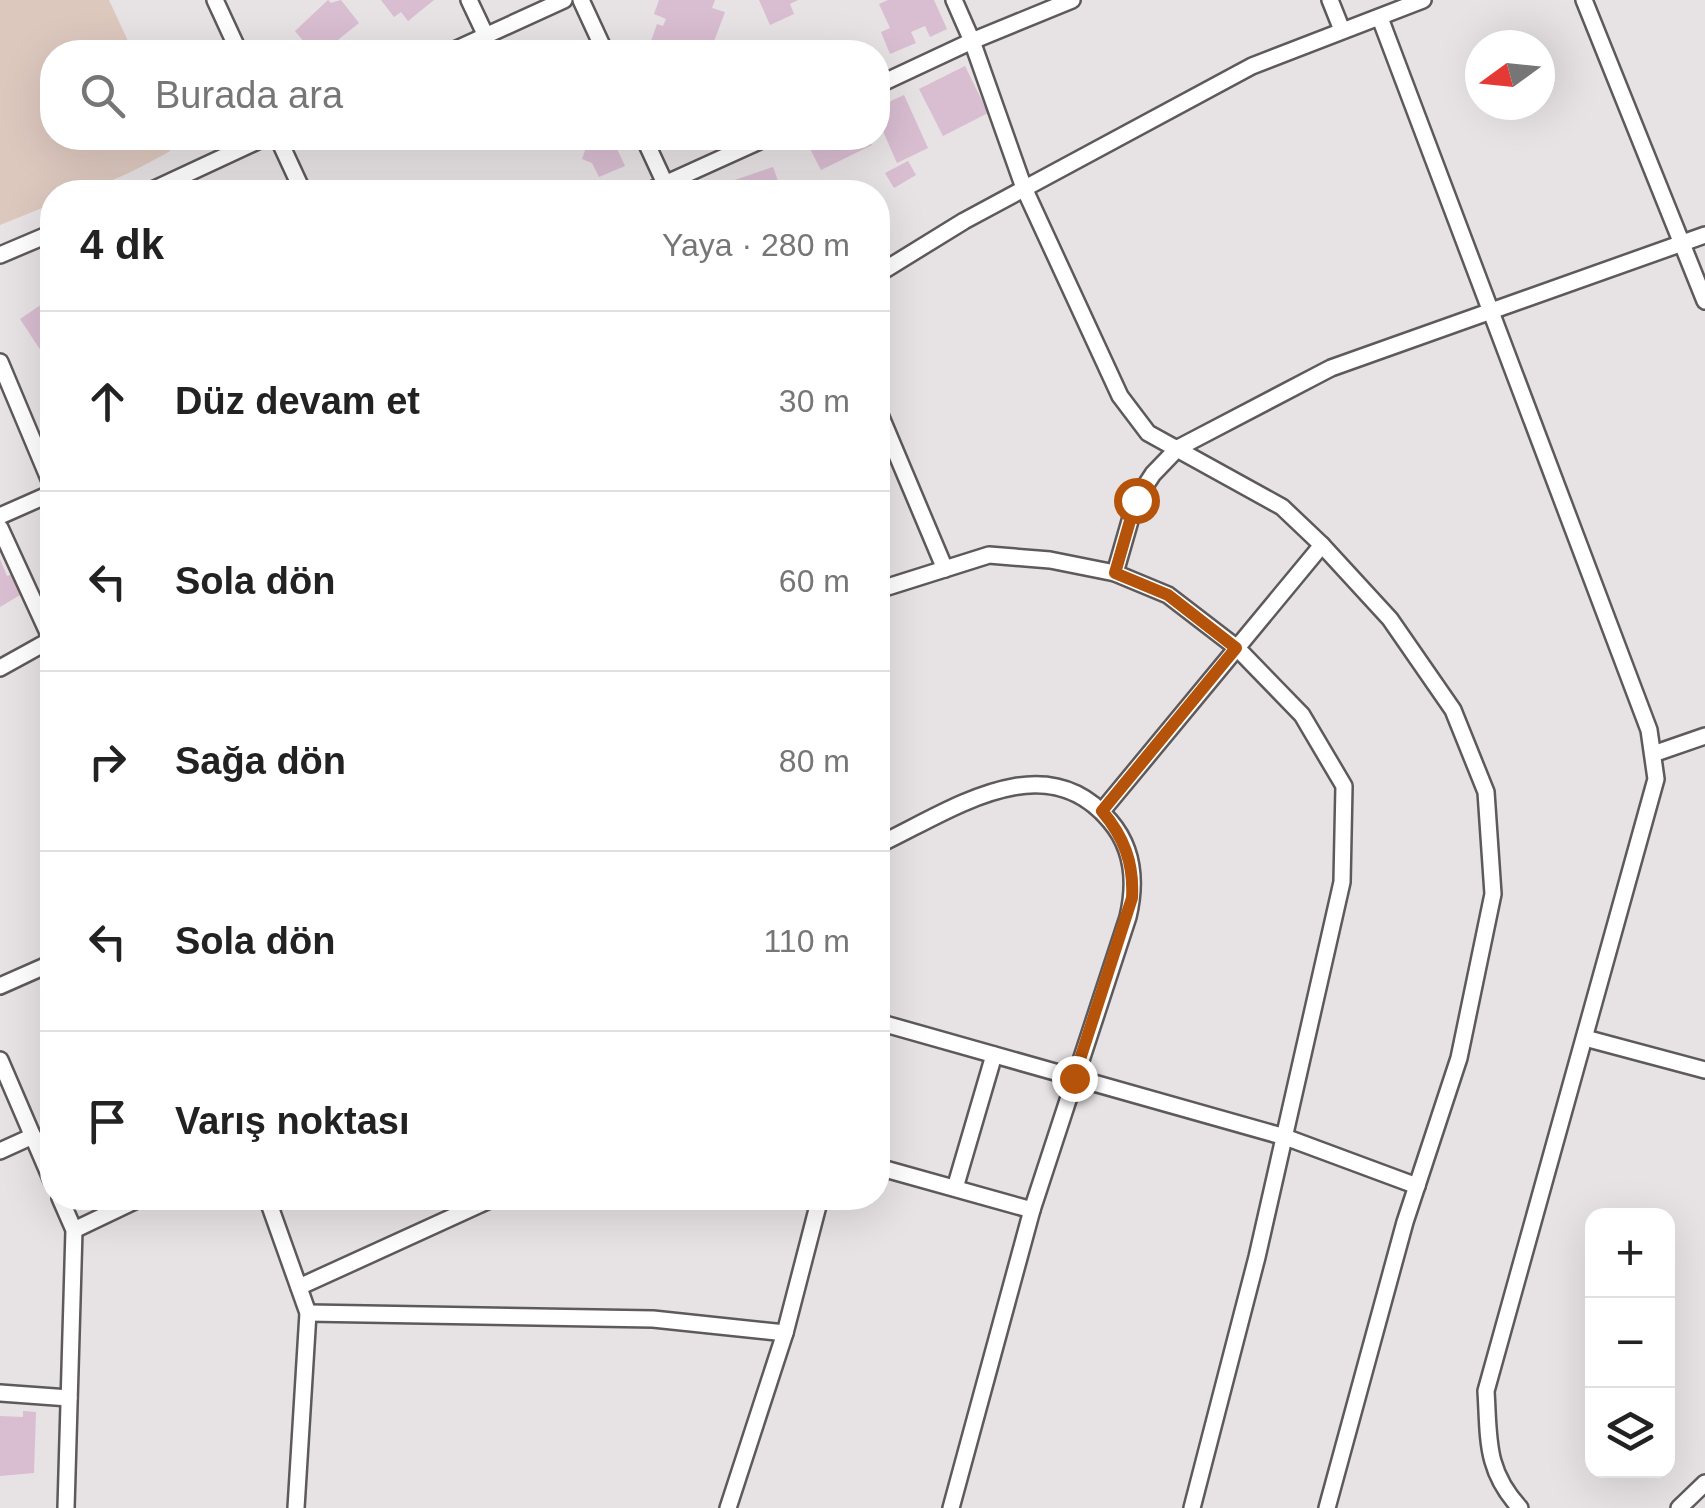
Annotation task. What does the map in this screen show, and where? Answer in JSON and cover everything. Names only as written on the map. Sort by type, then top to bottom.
[{"type":"street","points":[[215,0],[234,40]]},
{"type":"street","points":[[470,0],[486,36]]},
{"type":"street","points":[[477,40],[564,0]]},
{"type":"street","points":[[582,0],[600,40]]},
{"type":"street","points":[[954,0],[1024,188],[1120,396],[1148,433],[1282,506],[1322,545],[1390,619],[1453,710],[1486,792],[1493,894],[1459,1058],[1417,1186],[1327,1508]]},
{"type":"street","points":[[890,79],[1072,0]]},
{"type":"street","points":[[1330,0],[1342,30]]},
{"type":"street","points":[[890,267],[1024,188],[1252,66],[1423,0]]},
{"type":"street","points":[[1584,0],[1705,301]]},
{"type":"street","points":[[1380,18],[1649,730],[1656,779],[1486,1391],[1490,1459],[1520,1508]]},
{"type":"street","points":[[194,180],[244,150]]},
{"type":"street","points":[[284,150],[297,180]]},
{"type":"street","points":[[649,150],[663,180]]},
{"type":"street","points":[[684,180],[743,150]]},
{"type":"street","points":[[1115,573],[1136,500],[1153,474],[1178,448],[1331,368],[1705,235]]},
{"type":"street","points":[[0,255],[40,238]]},
{"type":"street","points":[[0,362],[40,460]]},
{"type":"street","points":[[890,438],[945,569]]},
{"type":"street","points":[[0,516],[40,496]]},
{"type":"street","points":[[0,528],[40,613]]},
{"type":"street","points":[[1102,811],[1322,545]]},
{"type":"street","points":[[890,586],[989,555],[1050,560],[1115,573],[1168,595],[1236,648],[1302,715],[1344,786],[1342,882],[1258,1257],[1192,1508]]},
{"type":"street","points":[[0,668],[40,646]]},
{"type":"street","points":[[1653,754],[1705,736]]},
{"type":"street","points":[[890,839],[996,790],[1012,785],[1052,785],[1069,790],[1102,811],[1124,843],[1133,879],[1132,898],[1032,1210],[952,1508]]},
{"type":"street","points":[[0,986],[40,968]]},
{"type":"street","points":[[890,1025],[1284,1137],[1417,1186]]},
{"type":"street","points":[[1585,1038],[1705,1070]]},
{"type":"street","points":[[955,1188],[994,1055]]},
{"type":"street","points":[[0,1060],[40,1153]]},
{"type":"street","points":[[0,1151],[33,1136]]},
{"type":"street","points":[[890,1170],[1032,1210]]},
{"type":"street","points":[[65,1210],[74,1230],[66,1508]]},
{"type":"street","points":[[74,1230],[116,1210]]},
{"type":"street","points":[[270,1210],[308,1313],[296,1508]]},
{"type":"street","points":[[299,1287],[468,1210]]},
{"type":"street","points":[[728,1508],[785,1332],[817,1210]]},
{"type":"street","points":[[308,1313],[653,1319],[785,1332]]},
{"type":"street","points":[[0,1393],[69,1398]]},
{"type":"street","points":[[1678,1508],[1705,1482]]},
{"type":"shaded area","points":[[0,0],[109,0],[127,40],[40,40],[40,150],[170,151],[111,180],[40,180],[40,209],[0,225]]},
{"type":"building","points":[[328,0],[341,0],[359,23],[338,40],[302,40],[295,31]]},
{"type":"building","points":[[381,0],[434,0],[408,21],[401,12],[394,17]]},
{"type":"building","points":[[659,0],[715,0],[712,8],[725,12],[714,40],[651,40],[657,24],[663,26],[666,19],[654,14]]},
{"type":"building","points":[[759,0],[798,0],[790,4],[794,14],[770,25]]},
{"type":"building","points":[[888,0],[934,0],[947,29],[930,37],[925,26],[911,32],[916,43],[890,54],[890,40],[884,40],[881,32],[890,28],[879,4]]},
{"type":"building","points":[[965,66],[988,113],[943,136],[919,89]]},
{"type":"building","points":[[904,95],[928,148],[897,163],[890,147],[890,101]]},
{"type":"building","points":[[585,150],[618,150],[625,166],[599,177],[592,163],[582,159]]},
{"type":"building","points":[[811,150],[862,150],[821,170]]},
{"type":"building","points":[[908,161],[916,175],[894,188],[885,173]]},
{"type":"building","points":[[773,167],[778,180],[735,180]]},
{"type":"building","points":[[40,305],[40,349],[20,319]]},
{"type":"building","points":[[0,559],[7,576],[13,574],[20,595],[0,607]]},
{"type":"building","points":[[23,1411],[36,1412],[34,1473],[0,1476],[0,1416],[23,1417]]},
{"type":"route","points":[[1074,1078],[1132,898],[1130,860],[1115,826],[1102,811],[1236,648],[1168,595],[1115,573],[1136,500]]}]
